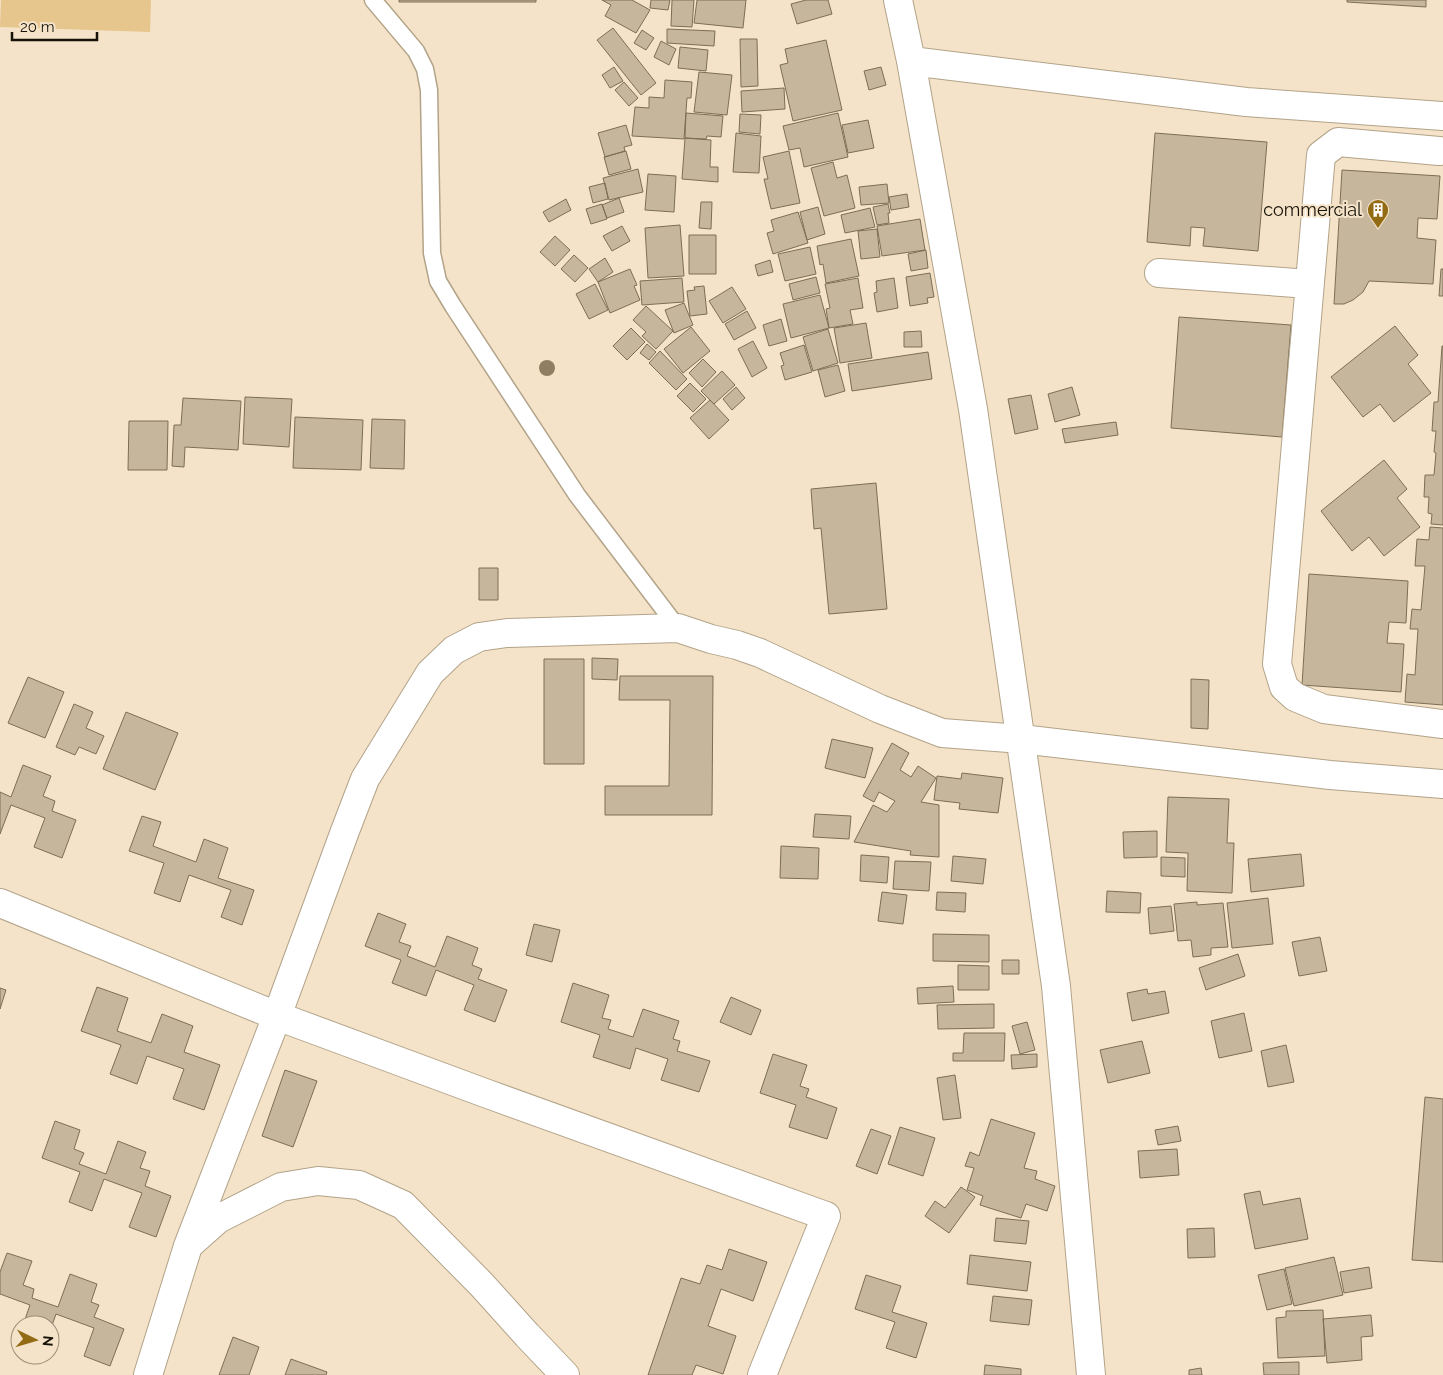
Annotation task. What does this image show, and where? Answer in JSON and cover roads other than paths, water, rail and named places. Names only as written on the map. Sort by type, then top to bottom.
[{"type":"street","points":[[898,0],[911,61],[973,409],[1056,986],[1091,1375]]},
{"type":"street","points":[[911,61],[1246,102],[1443,116]]},
{"type":"street","points":[[1439,151],[1338,142],[1320,155],[1277,664],[1284,687],[1295,697],[1324,709],[1443,724]]},
{"type":"street","points":[[1159,273],[1309,284]]},
{"type":"street","points":[[148,1375],[188,1246],[277,1016],[365,779],[430,673],[454,650],[479,637],[507,633],[678,628],[760,653],[880,709],[942,733],[1021,739],[1330,775],[1443,784]]},
{"type":"street","points":[[0,903],[277,1016],[826,1216],[762,1375]]},
{"type":"street","points":[[188,1246],[218,1219],[281,1187],[318,1181],[359,1184],[403,1205],[482,1285],[565,1375]]},
{"type":"lane","points":[[373,0],[416,51],[425,69],[429,90],[432,253],[438,281],[578,495],[678,628]]},
{"type":"place","name":"commercial","points":[[1378,229]]}]
